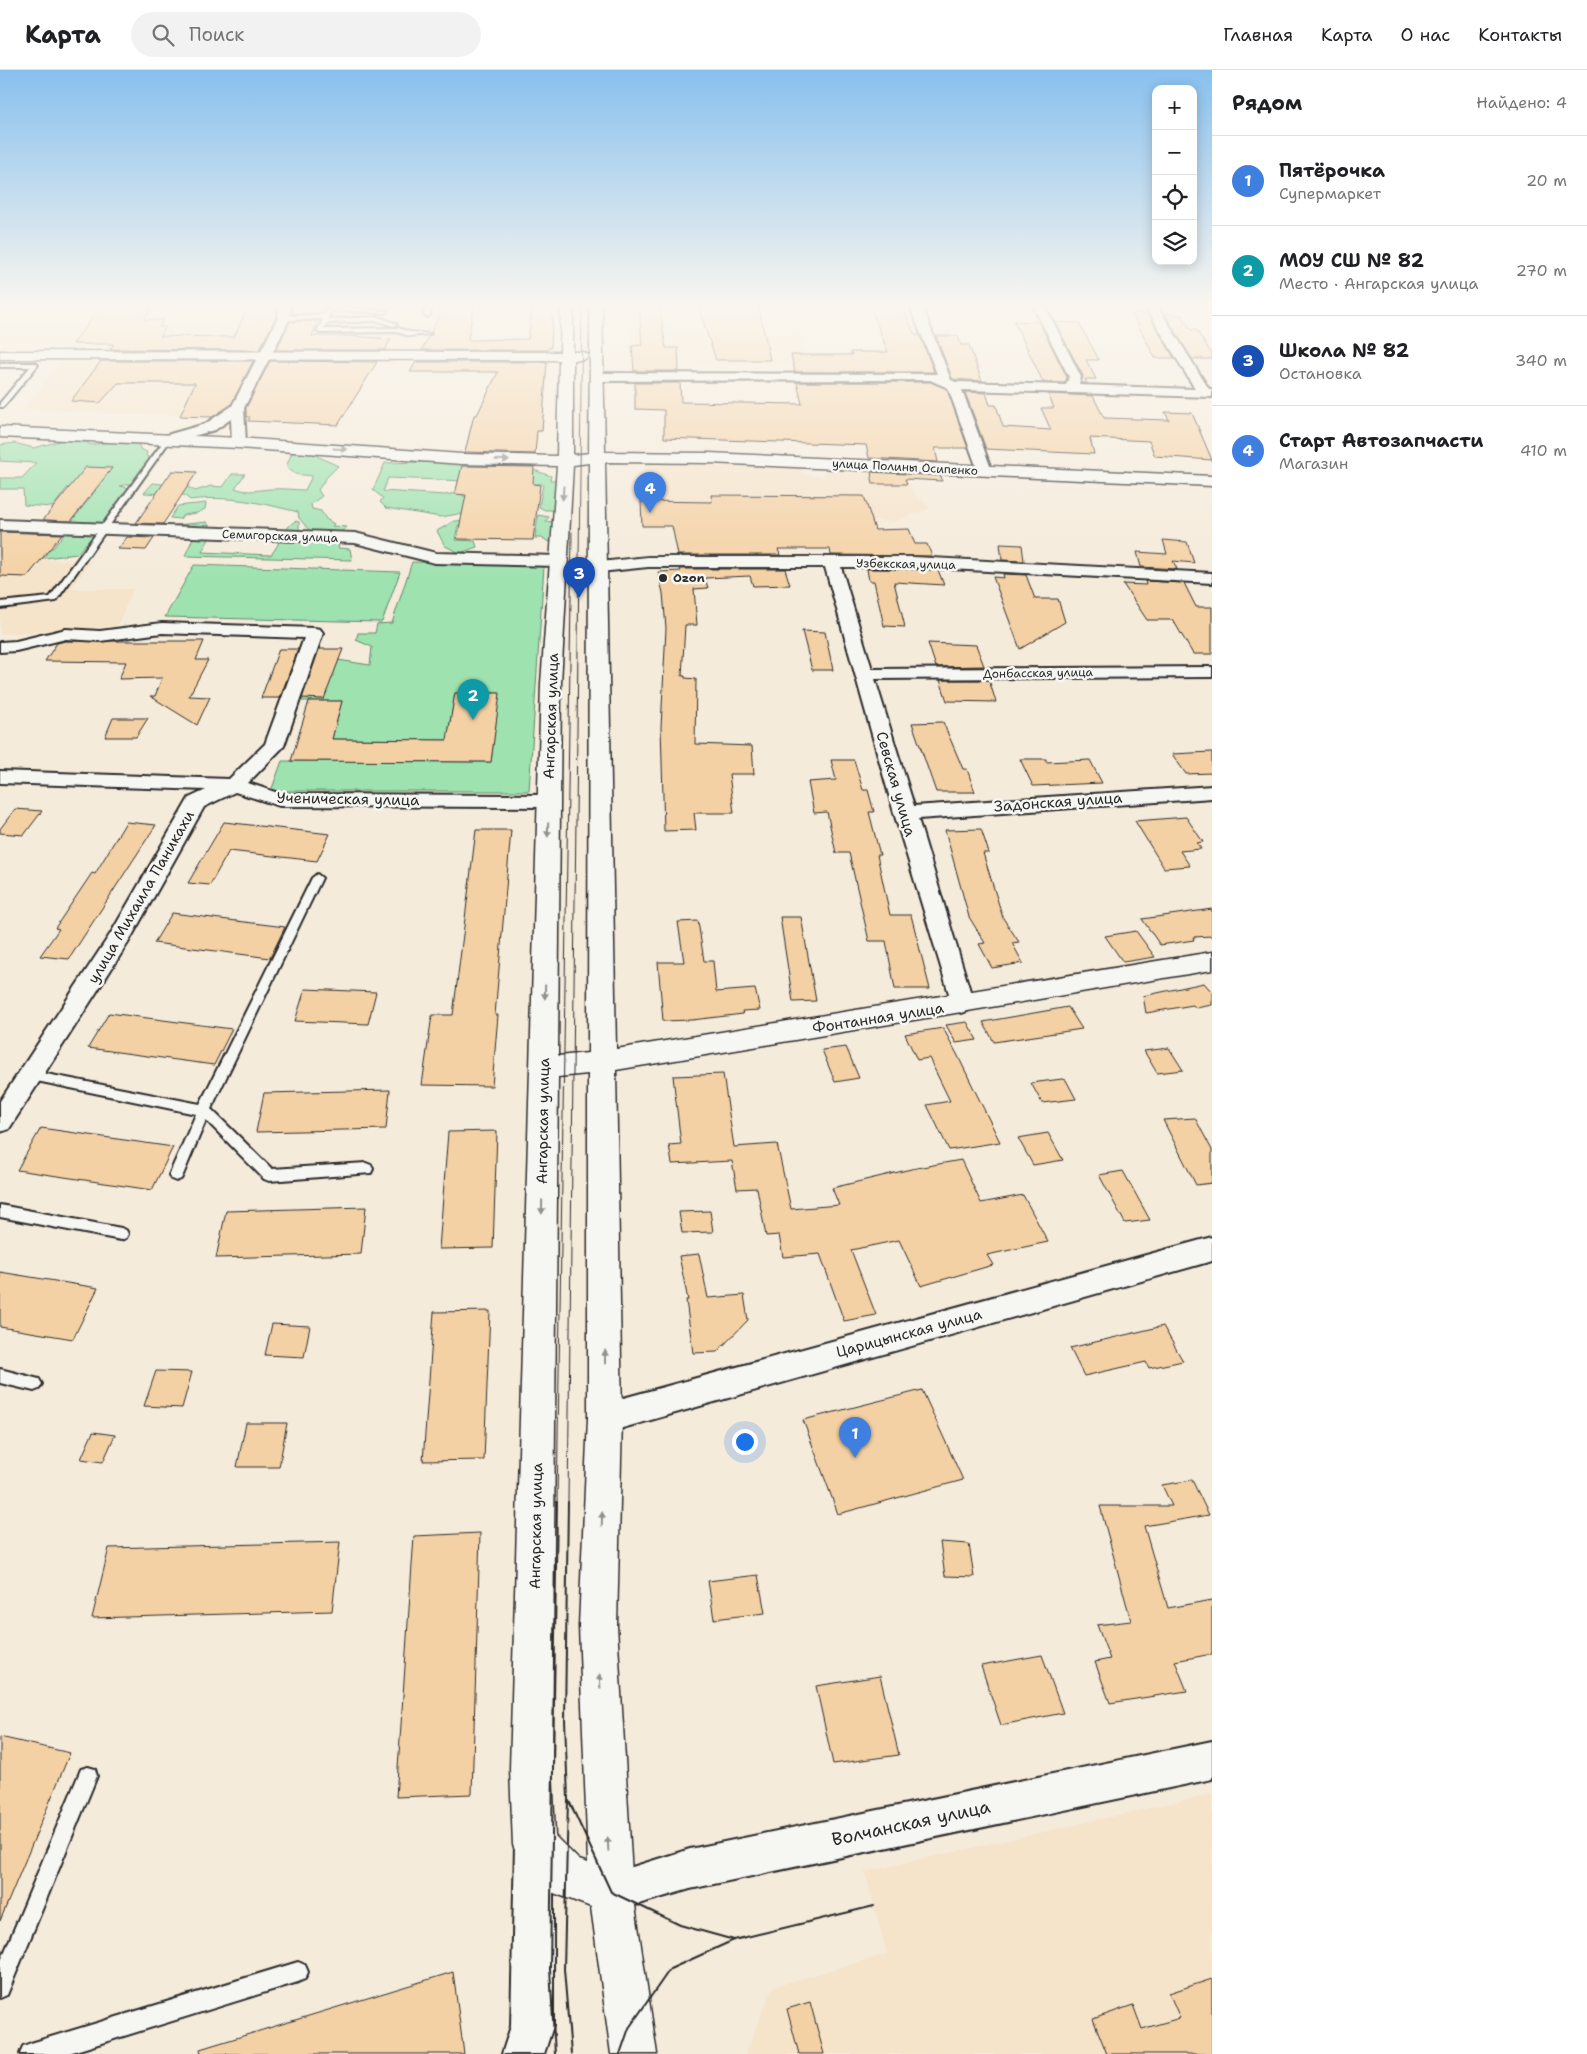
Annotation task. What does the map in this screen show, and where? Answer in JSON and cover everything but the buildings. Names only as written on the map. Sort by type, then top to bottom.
[{"type":"main road","name":"Ангарская улица","points":[[534,1845],[532,1749],[551,684],[565,461],[565,397]]},
{"type":"main road","points":[[598,397],[606,1418],[598,1626],[610,1892],[634,2054]]},
{"type":"main road","points":[[0,432],[376,451],[462,459],[565,461]]},
{"type":"main road","name":"улица Полины Осипенко","points":[[565,461],[598,457],[708,458],[1212,481]]},
{"type":"main road","name":"Фонтанная улица","points":[[544,1068],[603,1062],[1212,962]]},
{"type":"main road","points":[[549,1887],[610,1892]]},
{"type":"street","points":[[168,440],[210,427],[237,408],[243,397]]},
{"type":"street","points":[[955,397],[985,471]]},
{"type":"street","points":[[237,408],[239,443]]},
{"type":"street","name":"Семигорская улица","points":[[0,525],[355,538],[436,558],[558,561]]},
{"type":"street","name":"Узбекская улица","points":[[600,567],[648,562],[913,562],[1212,578]]},
{"type":"street","name":"Севская улица","points":[[832,563],[863,674],[962,1004]]},
{"type":"street","name":"улица Михаила Паникахи","points":[[0,648],[66,634],[100,636],[162,628],[314,633],[274,746],[234,785],[196,803],[120,937],[17,1086],[0,1122]]},
{"type":"street","name":"Донбасская улица","points":[[863,674],[1212,672]]},
{"type":"street","name":"Ученическая улица","points":[[1,778],[234,785],[280,800],[549,801]]},
{"type":"street","name":"Задонская улица","points":[[904,813],[1212,792]]},
{"type":"street","name":"Царицынская улица","points":[[606,1418],[1212,1249]]},
{"type":"street","name":"Волчанская улица","points":[[610,1892],[690,1869],[1212,1760]]},
{"type":"street","points":[[523,2054],[532,2026],[549,1887],[534,1845]]},
{"type":"lane","points":[[0,405],[3,405],[10,397]]},
{"type":"lane","points":[[0,605],[53,599],[168,440]]},
{"type":"lane","points":[[176,1175],[204,1110],[317,878]]},
{"type":"lane","points":[[17,1086],[204,1110],[269,1175],[366,1169]]},
{"type":"lane","points":[[0,1211],[121,1234]]},
{"type":"lane","points":[[0,1376],[34,1384]]},
{"type":"lane","points":[[0,1988],[88,1776]]},
{"type":"lane","points":[[32,2054],[298,1972]]},
{"type":"shaded area","points":[[33,397],[202,397],[208,417],[23,409]]},
{"type":"shaded area","points":[[645,463],[802,468],[803,474],[823,477],[825,470],[941,473],[942,481],[905,479],[913,493],[930,508],[893,522],[641,501]]},
{"type":"shaded area","points":[[0,558],[92,561],[70,589],[133,589],[117,626],[0,634]]},
{"type":"shaded area","points":[[1212,1794],[1212,2054],[745,2054],[773,1987],[887,1954],[865,1872]]},
{"type":"green space","points":[[63,440],[86,442],[91,445],[116,441],[138,443],[140,449],[147,452],[146,456],[151,458],[133,483],[120,486],[130,488],[99,527],[86,532],[94,534],[77,554],[45,558],[0,556],[0,546],[53,548],[65,533],[43,530],[50,521],[72,521],[96,490],[67,488],[53,507],[24,505],[23,489],[0,489],[0,478],[22,478],[36,463],[0,461],[0,445],[14,443],[34,448]]},
{"type":"green space","points":[[293,450],[318,452],[317,456],[338,466],[326,478],[318,490],[322,496],[311,504],[312,509],[321,511],[326,519],[334,524],[332,526],[347,527],[336,536],[324,531],[310,531],[299,518],[298,512],[231,499],[190,500],[184,495],[144,493],[153,483],[188,487],[195,491],[211,486],[223,487],[232,474],[245,474],[235,488],[240,490],[305,490],[312,476],[295,474],[286,467]]},
{"type":"green space","points":[[429,460],[479,464],[488,462],[513,463],[551,476],[550,480],[560,480],[559,510],[545,510],[539,507],[543,484],[388,478],[383,491],[445,495],[461,492],[463,496],[499,497],[486,520],[458,514],[441,517],[386,508],[380,502],[383,498],[373,490],[385,463]]},
{"type":"green space","points":[[206,503],[205,509],[197,513],[183,515],[180,519],[170,518],[178,506]]},
{"type":"green space","points":[[538,515],[549,517],[545,522],[557,521],[555,545],[542,538],[535,538]]},
{"type":"green space","points":[[475,520],[478,525],[458,525],[455,540],[475,541],[477,547],[460,553],[445,546],[437,531],[454,521]]},
{"type":"green space","points":[[295,521],[299,522],[299,531],[306,534],[342,538],[338,548],[350,549],[352,560],[185,556],[193,538],[151,534],[166,526],[207,522],[210,534],[202,552],[271,555],[286,529]]},
{"type":"green space","points":[[412,562],[544,566],[529,791],[271,791],[282,761],[491,762],[499,693],[455,693],[447,740],[332,739],[342,701],[302,701],[314,666],[338,660],[370,665],[372,647],[356,640],[358,633],[375,633],[377,624],[392,623]]},
{"type":"green space","points":[[194,565],[400,572],[382,622],[165,617]]},
{"type":"tram line","points":[[568,1503],[581,397]]},
{"type":"tram line","points":[[557,1503],[572,532]]},
{"type":"tram line","points":[[555,2054],[550,1969],[557,1502]]},
{"type":"tram line","points":[[568,1502],[565,1720],[568,1799],[564,1969],[571,2054]]},
{"type":"tram line","points":[[569,1801],[611,1892],[680,1925],[734,1940]]},
{"type":"tram line","points":[[734,1940],[874,1906]]},
{"type":"tram line","points":[[620,2054],[629,2028],[670,1969],[734,1940]]},
{"type":"place","name":"Старт Автозапчасти","points":[[650,513]]},
{"type":"place","name":"Ozon","points":[[663,578]]},
{"type":"place","name":"Школа № 82","points":[[579,598]]},
{"type":"place","name":"МОУ СШ № 82","points":[[473,720]]},
{"type":"place","name":"Пятёрочка","points":[[855,1458]]}]
